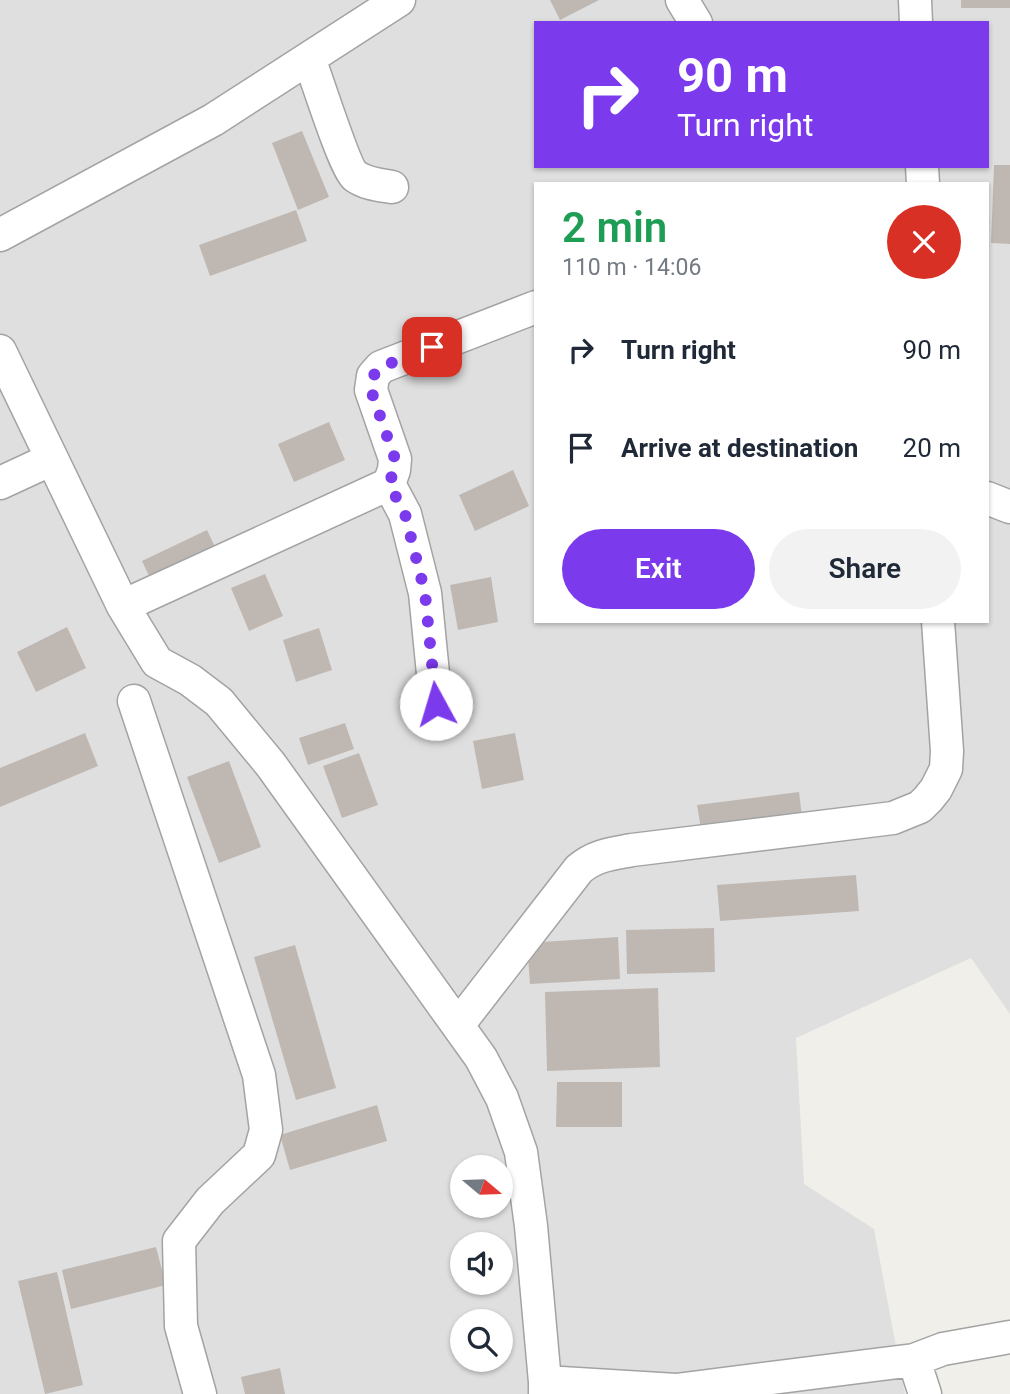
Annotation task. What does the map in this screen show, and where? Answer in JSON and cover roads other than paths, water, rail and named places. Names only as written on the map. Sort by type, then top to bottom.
[{"type":"street","points":[[0,235],[213,120],[399,0]]},
{"type":"street","points":[[682,0],[695,21]]},
{"type":"street","points":[[915,0],[916,21]]},
{"type":"street","points":[[309,58],[344,156],[354,175],[372,184],[392,187]]},
{"type":"street","points":[[123,606],[389,484],[395,459],[371,390],[373,376],[381,367],[534,308]]},
{"type":"street","points":[[0,351],[123,606],[157,662],[190,680],[219,702],[271,765],[481,1058],[502,1098],[521,1152],[531,1226],[545,1388],[681,1392],[914,1360],[943,1349],[1010,1337]]},
{"type":"street","points":[[0,482],[52,459]]},
{"type":"street","points":[[389,484],[405,514],[425,593],[436,704]]},
{"type":"street","points":[[989,499],[1010,507]]},
{"type":"street","points":[[458,1026],[579,869],[591,859],[632,850],[893,818],[920,807],[936,789],[946,769],[938,623]]},
{"type":"street","points":[[134,701],[259,1075],[266,1130],[258,1154],[210,1201],[179,1241],[181,1325],[200,1394]]},
{"type":"street","points":[[914,1360],[925,1394]]}]
